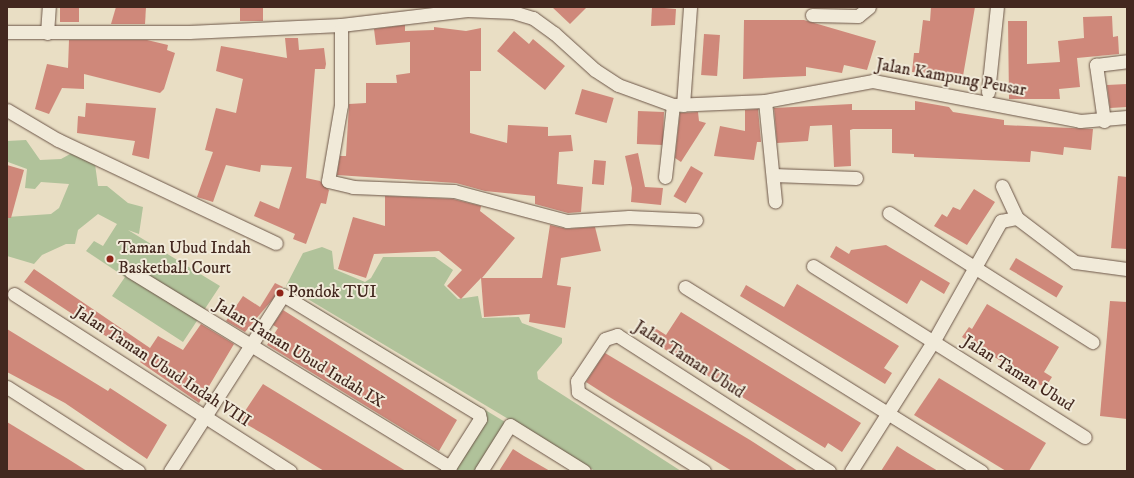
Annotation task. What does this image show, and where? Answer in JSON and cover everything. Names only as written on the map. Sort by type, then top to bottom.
[{"type":"street","points":[[47,33],[49,7]]},
{"type":"street","points":[[665,177],[678,105],[690,7]]},
{"type":"street","points":[[812,15],[858,16],[869,7]]},
{"type":"street","points":[[988,92],[997,7]]},
{"type":"street","name":"Jalan Kampung Peusar","points":[[7,32],[47,33],[341,25],[421,10],[513,12],[533,18],[618,85],[678,105],[765,101],[873,81],[1080,121],[1104,121],[1127,117]]},
{"type":"street","points":[[341,25],[341,105],[328,181],[354,187],[454,192],[567,222],[629,217],[696,220]]},
{"type":"street","points":[[1104,121],[1096,65],[1127,61]]},
{"type":"street","points":[[765,101],[775,202]]},
{"type":"street","points":[[7,110],[58,140],[276,243]]},
{"type":"street","points":[[773,175],[856,178]]},
{"type":"street","points":[[1002,186],[1017,218],[1075,262],[1127,269]]},
{"type":"street","points":[[889,213],[1092,342]]},
{"type":"street","points":[[851,471],[933,342],[1001,222],[1017,218]]},
{"type":"street","name":"Jalan Taman Ubud","points":[[813,266],[1084,437]]},
{"type":"street","name":"Jalan Taman Ubud Indah IX","points":[[130,271],[449,469]]},
{"type":"street","points":[[685,287],[887,414],[981,471]]},
{"type":"street","name":"Jalan Taman Ubud Indah VIII","points":[[14,294],[290,471]]},
{"type":"street","points":[[170,471],[283,295],[480,416],[449,469]]},
{"type":"street","name":"Jalan Taman Ubud","points":[[704,471],[578,392],[577,381],[605,339],[617,335],[829,471]]},
{"type":"street","points":[[7,387],[138,471]]},
{"type":"street","points":[[481,471],[510,425],[584,471]]},
{"type":"green space","points":[[26,140],[40,160],[61,159],[72,153],[95,164],[98,186],[107,186],[128,203],[143,207],[139,234],[128,230],[220,286],[183,342],[112,296],[125,277],[86,251],[94,241],[103,246],[117,224],[98,214],[78,230],[75,244],[66,244],[42,255],[34,264],[7,256],[7,217],[51,214],[59,208],[69,184],[41,182],[35,189],[25,188],[27,169],[8,162],[7,141]]},
{"type":"green space","points":[[322,247],[332,251],[334,269],[365,282],[371,278],[383,257],[435,257],[453,270],[444,285],[458,299],[478,296],[482,318],[519,317],[522,323],[562,338],[562,343],[537,372],[538,379],[681,471],[595,471],[286,286],[303,253]]},
{"type":"green space","points":[[291,292],[510,425],[480,471],[447,471],[480,419],[289,295]]},
{"type":"building","points":[[60,7],[79,7],[79,22],[60,22]]},
{"type":"building","points":[[116,7],[146,7],[145,24],[111,24]]},
{"type":"building","points":[[240,7],[263,7],[263,21],[240,21]]},
{"type":"building","points":[[552,7],[587,7],[570,24]]},
{"type":"building","points":[[652,7],[676,9],[675,25],[651,26]]},
{"type":"building","points":[[931,7],[975,7],[963,76],[912,72],[914,53],[919,53],[923,20],[930,21]]},
{"type":"building","points":[[1112,16],[1113,37],[1118,36],[1119,54],[1077,58],[1080,87],[1059,89],[1060,99],[1009,99],[1008,21],[1027,21],[1027,64],[1060,62],[1058,41],[1084,38],[1083,17]]},
{"type":"building","points":[[744,20],[804,20],[876,41],[867,70],[844,65],[842,73],[806,67],[806,76],[743,79]]},
{"type":"building","points":[[405,25],[405,31],[434,30],[434,27],[466,31],[481,28],[481,71],[470,71],[470,133],[507,143],[508,125],[548,127],[548,136],[571,135],[573,151],[559,152],[557,184],[583,187],[581,212],[568,213],[535,204],[535,196],[485,191],[456,183],[337,175],[340,156],[346,156],[349,104],[366,103],[366,83],[397,83],[396,75],[410,73],[410,42],[376,45],[374,29]]},
{"type":"building","points":[[514,31],[529,44],[533,39],[565,66],[545,90],[497,51]]},
{"type":"building","points":[[704,34],[720,35],[717,76],[701,75]]},
{"type":"building","points":[[285,38],[298,38],[299,50],[324,48],[326,64],[325,69],[315,69],[306,178],[320,181],[329,190],[326,204],[321,203],[306,244],[293,239],[295,234],[254,216],[260,201],[279,209],[292,167],[261,165],[260,172],[226,165],[213,202],[197,197],[213,152],[205,150],[216,108],[236,113],[243,79],[216,71],[221,46],[287,58]]},
{"type":"building","points":[[69,40],[147,40],[168,45],[167,50],[175,53],[164,89],[160,93],[84,74],[84,89],[62,88],[49,114],[35,109],[47,64],[68,68]]},
{"type":"building","points":[[1127,84],[1127,107],[1110,108],[1107,85]]},
{"type":"building","points":[[582,89],[614,98],[607,123],[575,114]]},
{"type":"building","points":[[915,101],[949,107],[953,112],[1004,120],[1004,125],[1093,129],[1091,150],[1064,147],[1063,155],[1031,151],[1030,162],[914,157],[914,154],[892,153],[892,129],[853,129],[850,130],[851,166],[834,167],[832,125],[810,126],[808,141],[777,143],[774,108],[852,104],[852,110],[915,110]]},
{"type":"building","points":[[86,103],[156,108],[149,159],[132,155],[135,141],[77,133],[78,116],[85,117]]},
{"type":"building","points":[[758,109],[761,142],[757,142],[754,160],[714,156],[720,126],[745,131],[745,110]]},
{"type":"building","points":[[638,111],[664,112],[663,145],[637,144]]},
{"type":"building","points":[[698,112],[699,121],[706,123],[681,162],[675,158],[680,113]]},
{"type":"building","points":[[638,153],[645,187],[663,188],[661,205],[631,202],[632,188],[625,156]]},
{"type":"building","points":[[594,160],[606,161],[604,185],[592,184]]},
{"type":"building","points":[[7,165],[24,170],[11,218],[7,218]]},
{"type":"building","points":[[691,166],[703,173],[686,203],[674,196]]},
{"type":"building","points":[[1118,176],[1127,177],[1127,249],[1111,248]]},
{"type":"building","points":[[974,189],[995,202],[967,245],[934,226],[942,214],[947,217],[953,207],[960,210]]},
{"type":"building","points":[[385,196],[453,199],[481,206],[480,211],[515,238],[482,278],[542,278],[550,225],[567,229],[595,227],[601,251],[561,258],[557,285],[571,287],[565,328],[529,322],[530,314],[484,317],[481,278],[461,299],[447,286],[462,270],[439,251],[374,254],[366,278],[338,269],[353,217],[385,226]]},
{"type":"building","points":[[886,245],[950,283],[944,294],[921,280],[907,304],[830,257],[836,246],[849,254],[851,250]]},
{"type":"building","points":[[1016,258],[1063,286],[1056,297],[1009,269]]},
{"type":"building","points":[[34,269],[150,348],[158,336],[183,350],[201,324],[234,344],[199,403],[140,362],[142,360],[24,282]]},
{"type":"building","points":[[275,283],[283,287],[245,332],[226,321],[243,296],[260,307]]},
{"type":"building","points":[[797,284],[899,346],[884,368],[892,373],[885,384],[740,296],[746,285],[784,307]]},
{"type":"building","points":[[1110,301],[1127,302],[1127,419],[1100,416]]},
{"type":"building","points":[[987,304],[1059,347],[1044,372],[1052,377],[1045,388],[962,337],[969,327],[972,329]]},
{"type":"building","points":[[283,310],[457,420],[439,451],[267,345],[278,328],[273,325]]},
{"type":"building","points":[[681,312],[861,423],[842,452],[828,443],[825,448],[648,339],[655,328],[666,335]]},
{"type":"building","points":[[7,329],[108,391],[110,388],[167,425],[147,459],[65,403],[7,372]]},
{"type":"building","points":[[605,353],[750,440],[798,471],[732,471],[611,398],[586,382]]},
{"type":"building","points":[[939,378],[1046,443],[1029,471],[1006,471],[914,415]]},
{"type":"building","points":[[263,384],[406,471],[324,471],[239,420]]},
{"type":"building","points":[[7,422],[68,459],[87,471],[7,471]]},
{"type":"building","points":[[897,446],[908,453],[938,471],[881,471]]},
{"type":"building","points":[[513,449],[524,456],[550,471],[499,471]]},
{"type":"place","name":"Taman Ubud Indah Basketball Court","points":[[110,259]]},
{"type":"place","name":"Pondok TUI","points":[[280,293]]}]
